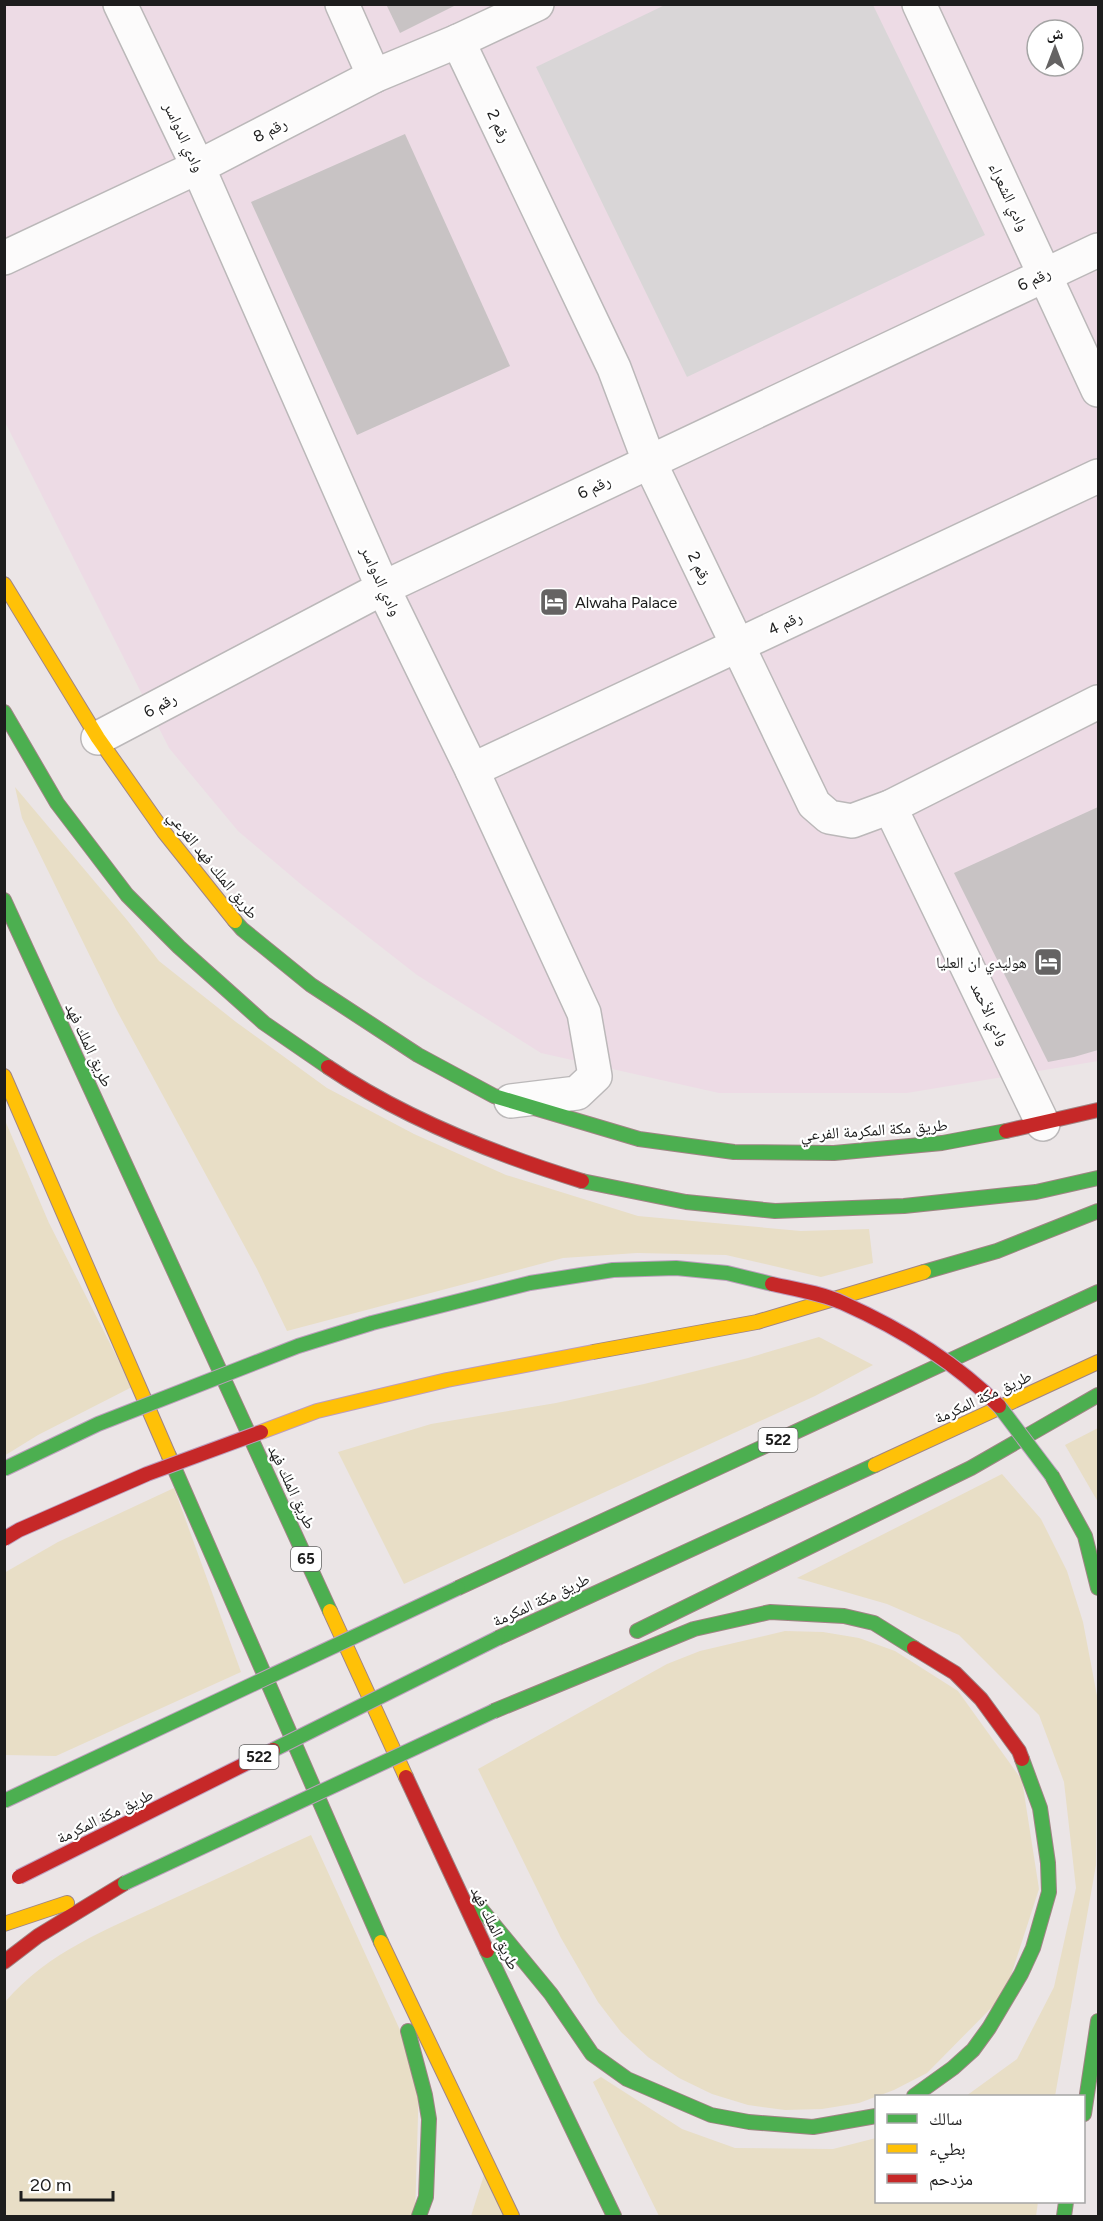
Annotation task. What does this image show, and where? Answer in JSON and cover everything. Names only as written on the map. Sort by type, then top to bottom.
[{"type":"main road","name":"طريق الملك فهد الفرعي","points":[[4,584],[98,738],[164,832],[242,929],[311,985],[418,1055],[494,1096],[511,1101]]},
{"type":"main road","points":[[4,712],[57,803],[127,895],[179,947],[264,1023],[362,1090],[518,1161],[597,1185],[686,1202],[775,1211],[904,1206],[1036,1192],[1098,1178]]},
{"type":"main road","name":"طريق الملك فهد","points":[[4,900],[448,1869],[614,2217]]},
{"type":"main road","points":[[4,1076],[364,1908],[512,2217]]},
{"type":"main road","name":"طريق مكة المكرمة الفرعي","points":[[511,1101],[639,1139],[734,1152],[834,1153],[942,1143],[1043,1124],[1098,1110]]},
{"type":"main road","points":[[4,1539],[18,1530],[147,1474],[317,1411],[447,1380],[757,1322],[997,1251],[1098,1211]]},
{"type":"main road","points":[[4,1469],[98,1424],[298,1346],[372,1323],[530,1284],[613,1270],[676,1268],[727,1273],[841,1302],[918,1343],[964,1376],[998,1405],[1052,1476],[1085,1536],[1098,1588]]},
{"type":"main road","name":"522","points":[[4,1801],[1098,1292]]},
{"type":"main road","name":"طريق مكة المكرمة","points":[[4,1884],[498,1638],[1098,1362]]},
{"type":"main road","points":[[626,1636],[971,1468],[1098,1395]]},
{"type":"main road","points":[[4,1924],[125,1883],[494,1711],[694,1629],[770,1612],[844,1616],[874,1623],[956,1673],[981,1699],[1019,1751],[1040,1808],[1048,1863],[1049,1892],[1033,1948],[1021,1974],[989,2028],[973,2049],[953,2068],[917,2095]]},
{"type":"main road","points":[[494,1711],[585,1659]]},
{"type":"main road","points":[[448,1869],[551,1994],[592,2054],[627,2079],[711,2115],[749,2122],[813,2127],[875,2116]]},
{"type":"main road","points":[[4,1962],[38,1936],[125,1883]]},
{"type":"main road","points":[[364,1908],[409,2034],[425,2095],[429,2119],[429,2148],[426,2197],[419,2217]]},
{"type":"main road","points":[[1085,2102],[1098,2021]]},
{"type":"street","name":"وادي الدواسر","points":[[120,4],[198,166],[384,588],[472,770],[584,1013],[595,1076],[577,1093],[511,1101]]},
{"type":"street","points":[[342,4],[374,76]]},
{"type":"street","name":"رقم 8","points":[[4,258],[198,166],[374,76],[458,41],[537,4]]},
{"type":"street","name":"وادي الشعراء","points":[[919,4],[1098,390]]},
{"type":"street","name":"رقم 2","points":[[458,41],[614,368],[649,461],[814,804],[829,817],[852,821],[890,807],[1098,702]]},
{"type":"street","name":"رقم 6","points":[[98,738],[384,588],[1098,250]]},
{"type":"street","name":"رقم 4","points":[[472,770],[1098,476]]},
{"type":"street","name":"وادي الأحمد","points":[[890,807],[1043,1124]]},
{"type":"shaded area","points":[[667,4],[873,5],[985,235],[687,377],[536,67]]},
{"type":"shaded area","points":[[5,5],[1098,5],[1098,1061],[907,1093],[719,1093],[541,1053],[417,975],[303,886],[238,831],[169,748],[5,422]]},
{"type":"shaded area","points":[[15,787],[159,961],[236,1022],[327,1088],[414,1134],[506,1175],[638,1216],[801,1231],[869,1229],[873,1263],[821,1277],[726,1255],[637,1253],[563,1258],[287,1331],[257,1269],[116,1009],[22,818]]},
{"type":"shaded area","points":[[4,1118],[49,1223],[132,1387],[38,1435],[4,1456]]},
{"type":"shaded area","points":[[819,1337],[873,1365],[815,1396],[404,1584],[338,1452],[431,1424],[556,1403],[644,1384],[748,1358]]},
{"type":"shaded area","points":[[1098,1428],[1098,1502],[1065,1445]]},
{"type":"shaded area","points":[[1002,1474],[1041,1519],[1067,1571],[1083,1622],[1098,1701],[1096,1865],[1055,2095],[967,2095],[1017,2059],[1054,1987],[1076,1888],[1064,1782],[1039,1715],[959,1635],[887,1604],[797,1578]]},
{"type":"shaded area","points":[[174,1488],[241,1672],[56,1756],[5,1755],[4,1573],[58,1542]]},
{"type":"shaded area","points":[[785,1631],[823,1632],[859,1638],[895,1651],[958,1691],[1022,1780],[1039,1889],[1005,1994],[927,2073],[894,2090],[875,2095],[875,2097],[859,2103],[822,2109],[785,2110],[748,2105],[712,2094],[679,2078],[648,2057],[621,2032],[598,2002],[561,1938],[478,1769],[667,1664],[700,1651]]},
{"type":"shaded area","points":[[311,1835],[410,2052],[419,2083],[415,2216],[5,2216],[5,2002],[40,1969],[80,1943]]},
{"type":"shaded area","points":[[601,2077],[682,2129],[735,2148],[833,2149],[875,2138],[875,2203],[1038,2203],[1036,2216],[659,2216],[593,2082]]},
{"type":"shaded area","points":[[484,2175],[508,2216],[471,2216]]},
{"type":"building","points":[[386,4],[458,4],[400,33]]},
{"type":"building","points":[[405,134],[510,366],[357,435],[251,202]]},
{"type":"building","name":"هوليدي ان العليا","points":[[1098,807],[1098,1050],[1048,1062],[954,873]]},
{"type":"traffic: fast","points":[[4,712],[57,803],[127,895],[179,947],[264,1023],[328,1067]]},
{"type":"traffic: fast","points":[[4,900],[330,1611]]},
{"type":"traffic: fast","points":[[235,921],[311,985],[418,1055],[494,1096],[639,1139],[734,1152],[834,1153],[942,1143],[1006,1131]]},
{"type":"traffic: fast","points":[[582,1181],[686,1202],[775,1211],[904,1206],[1036,1192],[1098,1178]]},
{"type":"traffic: fast","points":[[924,1272],[997,1251],[1098,1211]]},
{"type":"traffic: fast","points":[[4,1469],[98,1424],[298,1346],[372,1323],[530,1283],[613,1270],[676,1268],[727,1273],[772,1284]]},
{"type":"traffic: fast","points":[[458,1588],[1098,1292]]},
{"type":"traffic: fast","points":[[637,1631],[971,1468],[1098,1395]]},
{"type":"traffic: fast","points":[[999,1406],[1052,1476]]},
{"type":"traffic: fast","points":[[169,1456],[381,1942]]},
{"type":"traffic: fast","points":[[498,1638],[875,1465]]},
{"type":"traffic: fast","points":[[1052,1476],[1085,1536],[1098,1588]]},
{"type":"traffic: fast","points":[[4,1801],[458,1588]]},
{"type":"traffic: fast","points":[[494,1711],[694,1629],[770,1612],[844,1616],[874,1623],[914,1648]]},
{"type":"traffic: fast","points":[[273,1750],[498,1638]]},
{"type":"traffic: fast","points":[[125,1883],[494,1711]]},
{"type":"traffic: fast","points":[[915,2095],[953,2068],[973,2050],[1021,1974],[1033,1948],[1049,1892],[1048,1863],[1040,1808],[1022,1759]]},
{"type":"traffic: fast","points":[[481,1909],[551,1994],[592,2054],[627,2079],[711,2115],[749,2122],[813,2127],[875,2116]]},
{"type":"traffic: fast","points":[[487,1951],[614,2216]]},
{"type":"traffic: fast","points":[[1085,2107],[1098,2021]]},
{"type":"traffic: fast","points":[[408,2031],[429,2119],[426,2197],[419,2216]]},
{"type":"traffic: fast","points":[[1064,2216],[1066,2203]]},
{"type":"traffic: slow","points":[[4,584],[98,738],[164,832],[235,921]]},
{"type":"traffic: slow","points":[[4,1076],[169,1456]]},
{"type":"traffic: slow","points":[[593,1352],[757,1322],[924,1272]]},
{"type":"traffic: slow","points":[[261,1432],[317,1411],[447,1380],[593,1352]]},
{"type":"traffic: slow","points":[[875,1465],[1098,1362]]},
{"type":"traffic: slow","points":[[330,1611],[406,1777]]},
{"type":"traffic: slow","points":[[4,1924],[67,1903]]},
{"type":"traffic: slow","points":[[381,1942],[512,2216]]},
{"type":"traffic: jam","points":[[328,1067],[357,1086],[419,1119],[483,1147],[582,1181]]},
{"type":"traffic: jam","points":[[1006,1131],[1098,1110]]},
{"type":"traffic: jam","points":[[772,1284],[835,1300],[906,1335],[946,1361],[999,1406]]},
{"type":"traffic: jam","points":[[4,1539],[19,1530],[147,1474],[261,1432]]},
{"type":"traffic: jam","points":[[914,1648],[955,1673],[981,1699],[1019,1751],[1022,1759]]},
{"type":"traffic: jam","points":[[19,1877],[273,1750]]},
{"type":"traffic: jam","points":[[406,1777],[487,1951]]},
{"type":"traffic: jam","points":[[4,1962],[38,1936],[125,1883]]},
{"type":"place","name":"Alwaha Palace","points":[[554,602]]},
{"type":"place","name":"هوليدي ان العليا","points":[[1048,962]]}]
